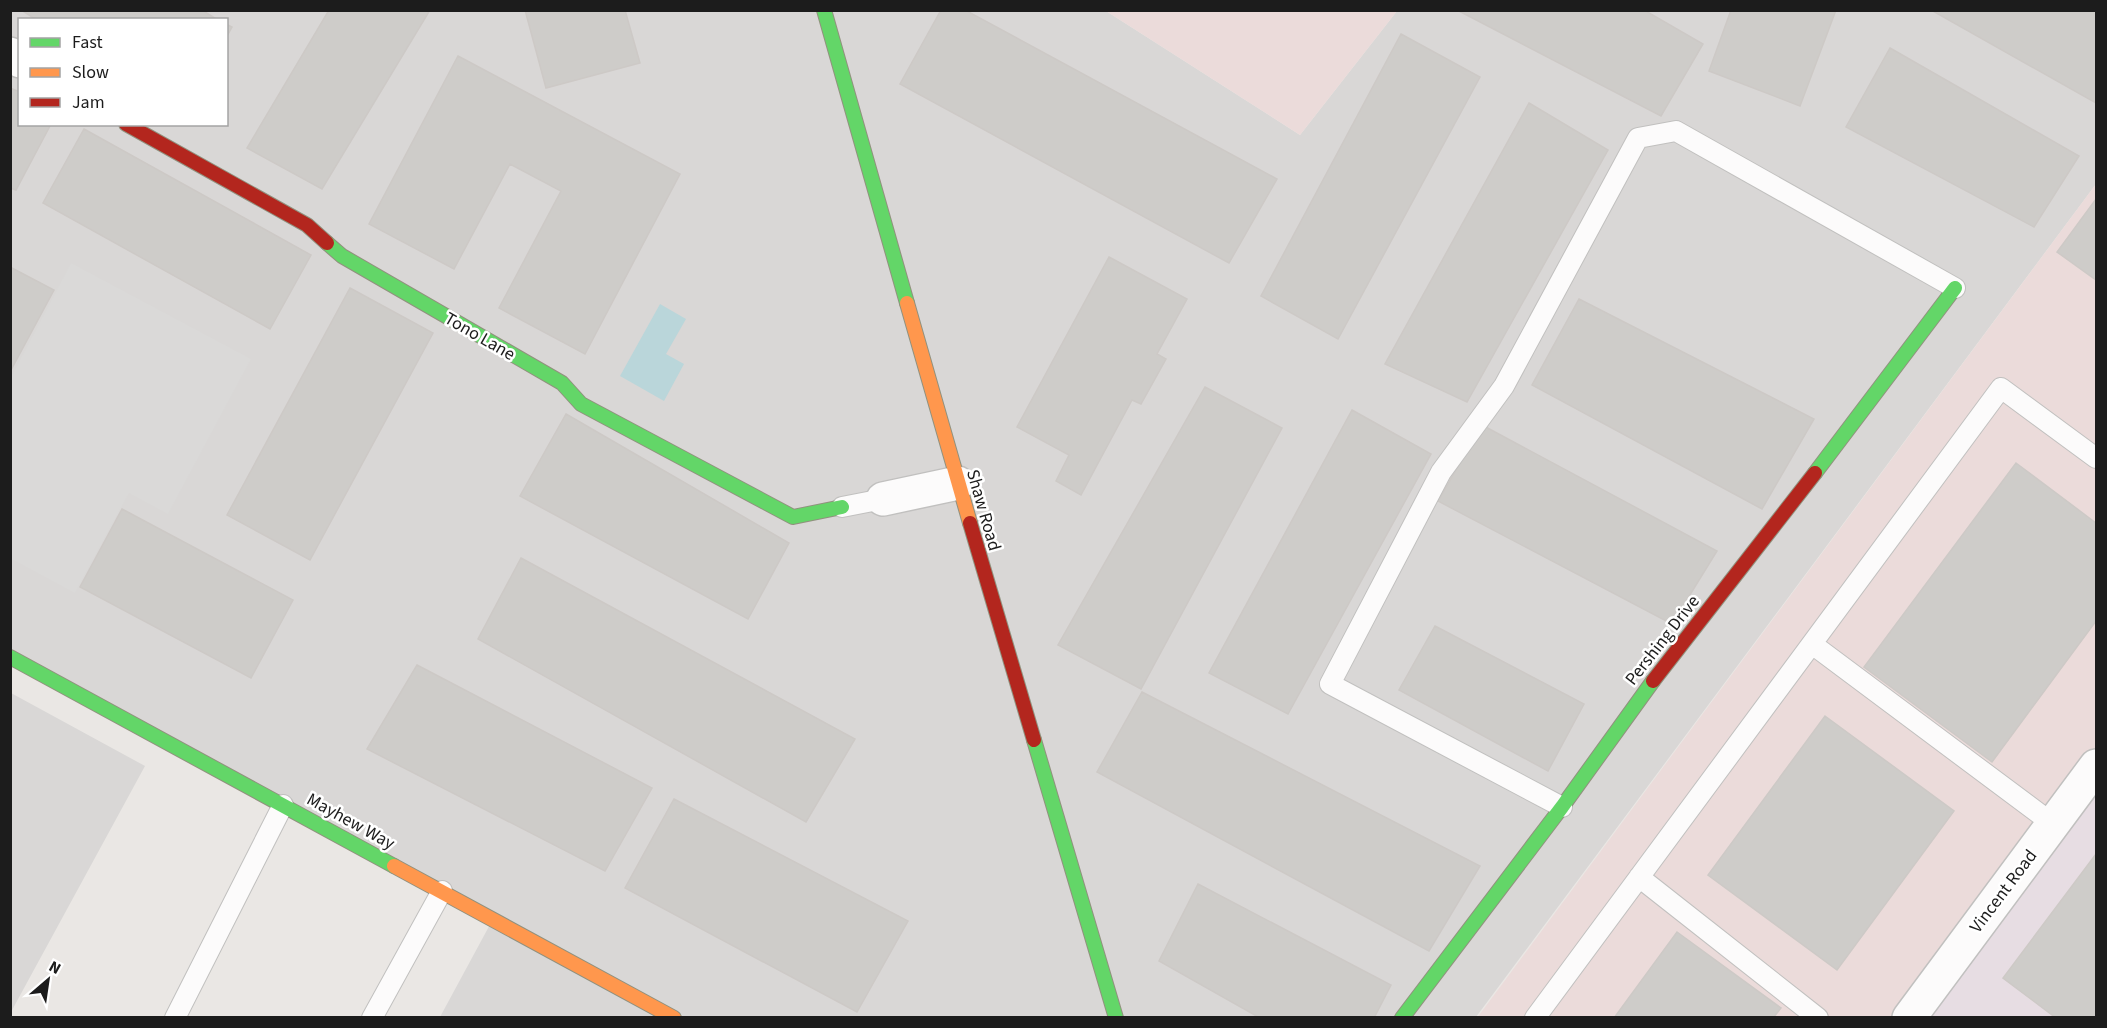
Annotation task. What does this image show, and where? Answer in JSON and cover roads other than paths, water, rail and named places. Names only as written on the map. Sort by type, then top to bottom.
[{"type":"street","name":"Shaw Road","points":[[824,10],[958,483],[1116,1017]]},
{"type":"street","name":"Tono Lane","points":[[130,126],[307,225],[342,256],[562,383],[581,404],[793,517],[842,507]]},
{"type":"street","name":"Pershing Drive","points":[[1402,1017],[1562,807],[1634,705],[1889,378],[1955,288]]},
{"type":"street","points":[[883,499],[958,483]]},
{"type":"street","name":"Mayhew Way","points":[[10,657],[674,1017]]},
{"type":"street","name":"Vincent Road","points":[[1909,1017],[2097,766]]},
{"type":"lane","points":[[1562,807],[1330,684],[1442,472],[1504,386],[1638,138],[1676,131],[1955,288]]},
{"type":"lane","points":[[1535,1017],[2001,388],[2097,458]]},
{"type":"lane","points":[[842,507],[883,499]]},
{"type":"lane","points":[[1812,644],[2053,824]]},
{"type":"lane","points":[[175,1017],[283,805]]},
{"type":"lane","points":[[1639,878],[1818,1017]]},
{"type":"lane","points":[[372,1017],[442,891]]},
{"type":"water","points":[[660,304],[686,319],[666,354],[684,364],[664,401],[620,376]]}]
